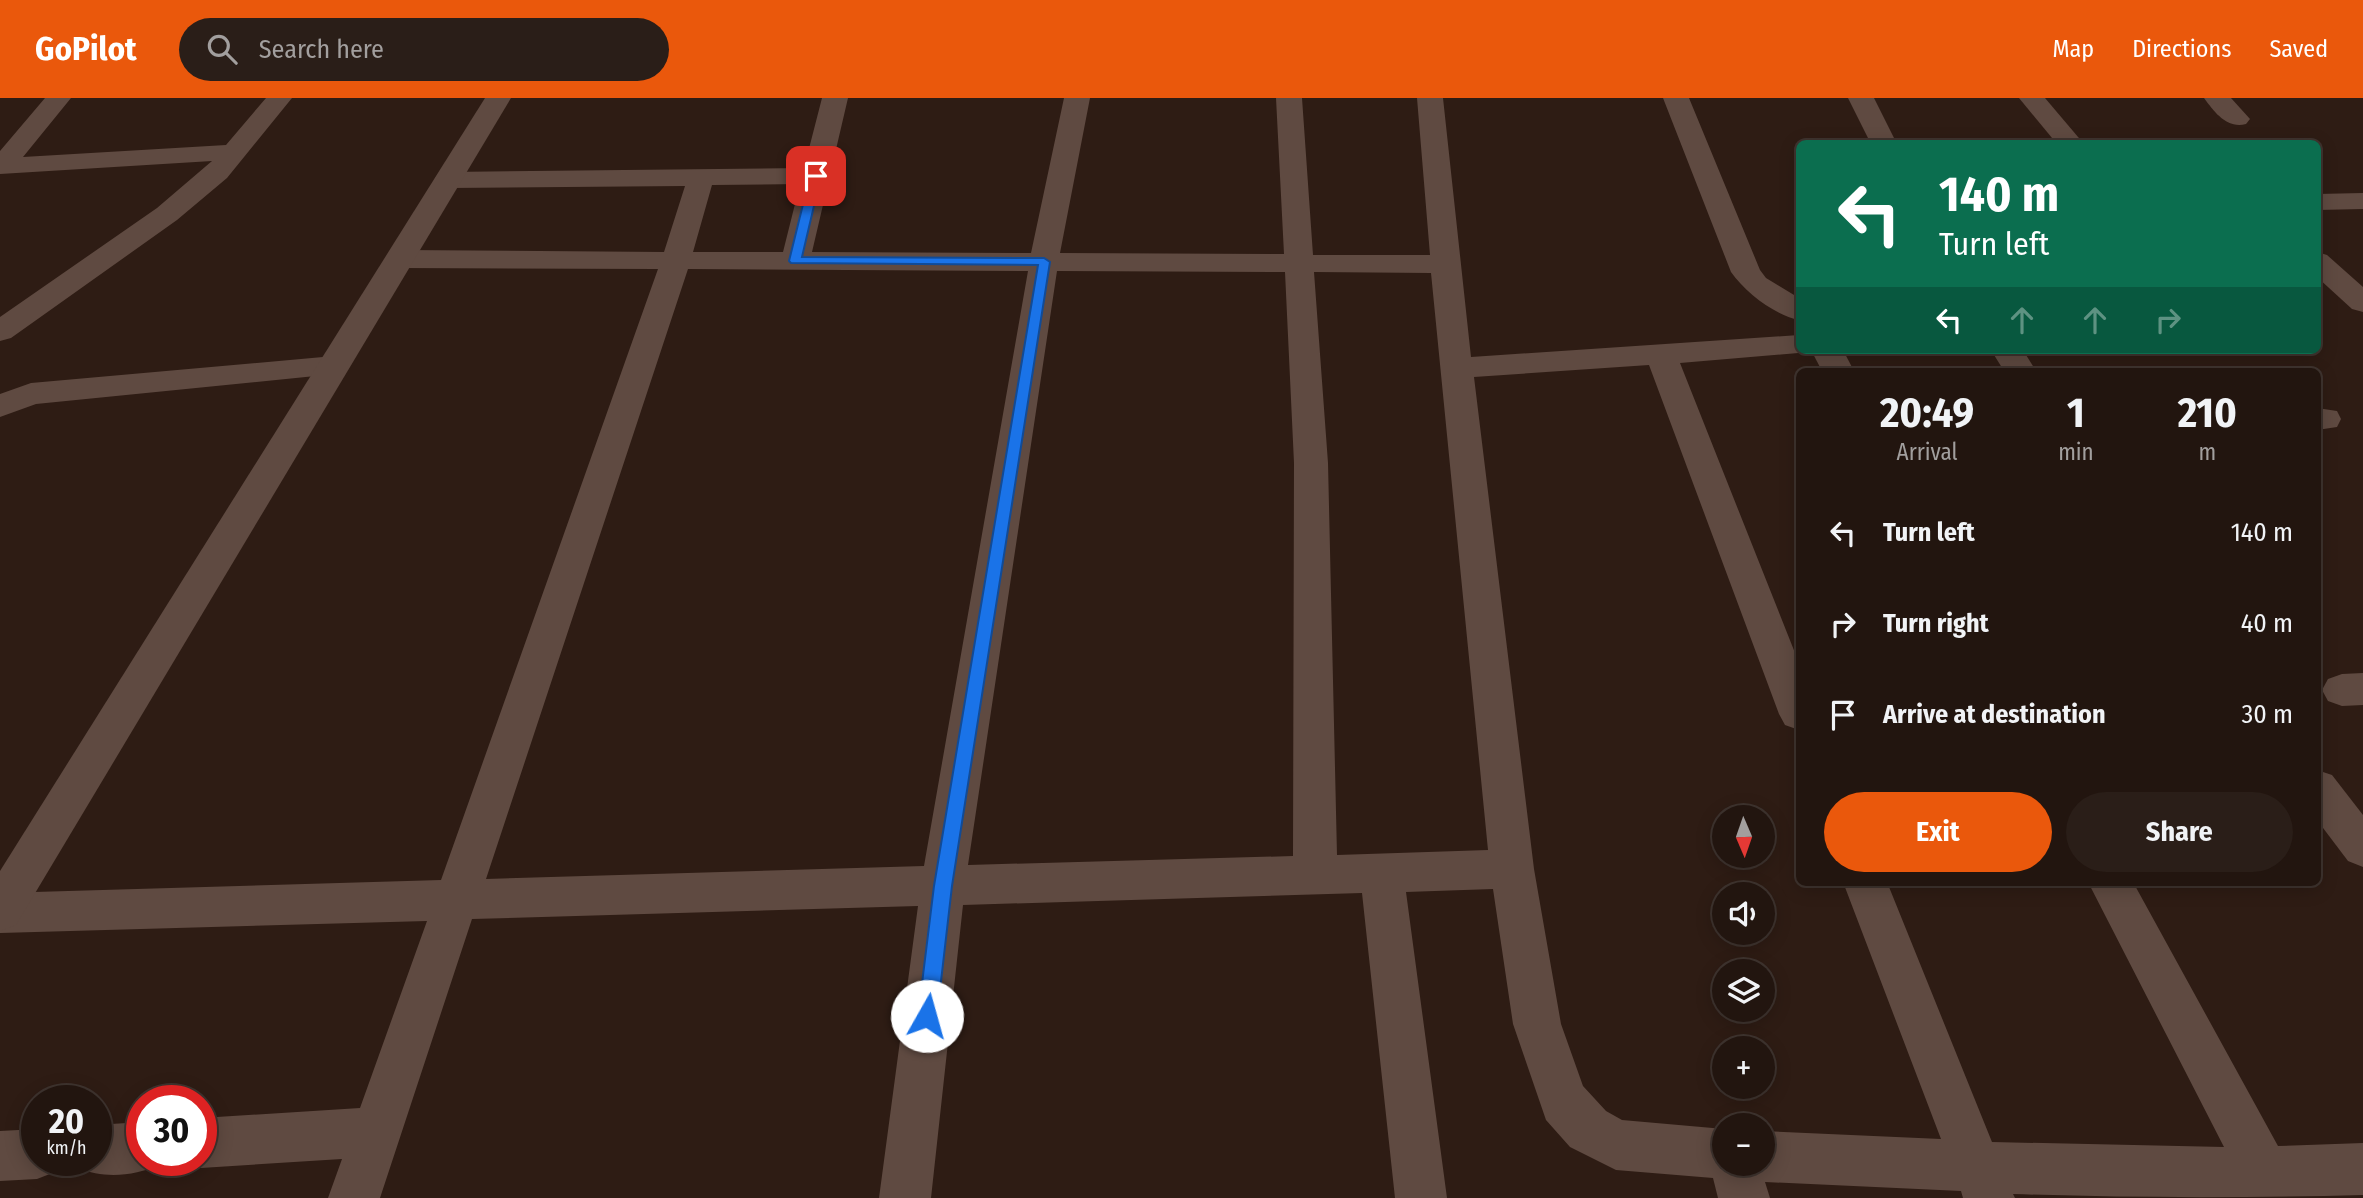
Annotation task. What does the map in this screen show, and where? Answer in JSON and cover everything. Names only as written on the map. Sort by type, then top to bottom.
[{"type":"street","points":[[1,165],[58,98]]},
{"type":"street","points":[[0,331],[167,214],[218,172],[279,98]]},
{"type":"street","points":[[0,912],[499,98]]},
{"type":"street","points":[[795,261],[835,98]]},
{"type":"street","points":[[905,1198],[943,886],[1044,262],[1077,98]]},
{"type":"street","points":[[1289,98],[1311,463],[1315,875]]},
{"type":"street","points":[[1430,98],[1456,368],[1512,869],[1537,1024],[1564,1102],[1588,1129],[1616,1145],[1712,1153]]},
{"type":"street","points":[[1676,98],[1746,272],[1756,284],[1796,309]]},
{"type":"street","points":[[1861,98],[1882,140]]},
{"type":"street","points":[[2032,98],[2068,140]]},
{"type":"street","points":[[2217,98],[2237,119]]},
{"type":"street","points":[[1,165],[235,152]]},
{"type":"street","points":[[448,180],[816,176]]},
{"type":"street","points":[[354,1198],[676,260],[701,178]]},
{"type":"street","points":[[2321,202],[2363,201]]},
{"type":"street","points":[[400,259],[1445,264]]},
{"type":"street","points":[[2321,265],[2363,303]]},
{"type":"street","points":[[1456,368],[1796,345]]},
{"type":"street","points":[[1661,355],[1796,706]]},
{"type":"street","points":[[0,407],[31,394],[334,366]]},
{"type":"street","points":[[2321,793],[2363,848]]},
{"type":"street","points":[[0,912],[1512,869]]},
{"type":"street","points":[[1381,873],[1421,1198]]},
{"type":"street","points":[[1867,886],[1983,1182]]},
{"type":"street","points":[[2112,886],[2272,1186]]},
{"type":"street","points":[[217,1142],[377,1132]]},
{"type":"street","points":[[0,1156],[21,1155]]},
{"type":"street","points":[[1775,1158],[1983,1182],[2272,1186],[2363,1170]]},
{"type":"street","points":[[1738,1176],[1744,1198]]},
{"type":"route","points":[[816,176],[795,261],[1044,262],[943,886],[927,1016]]}]
